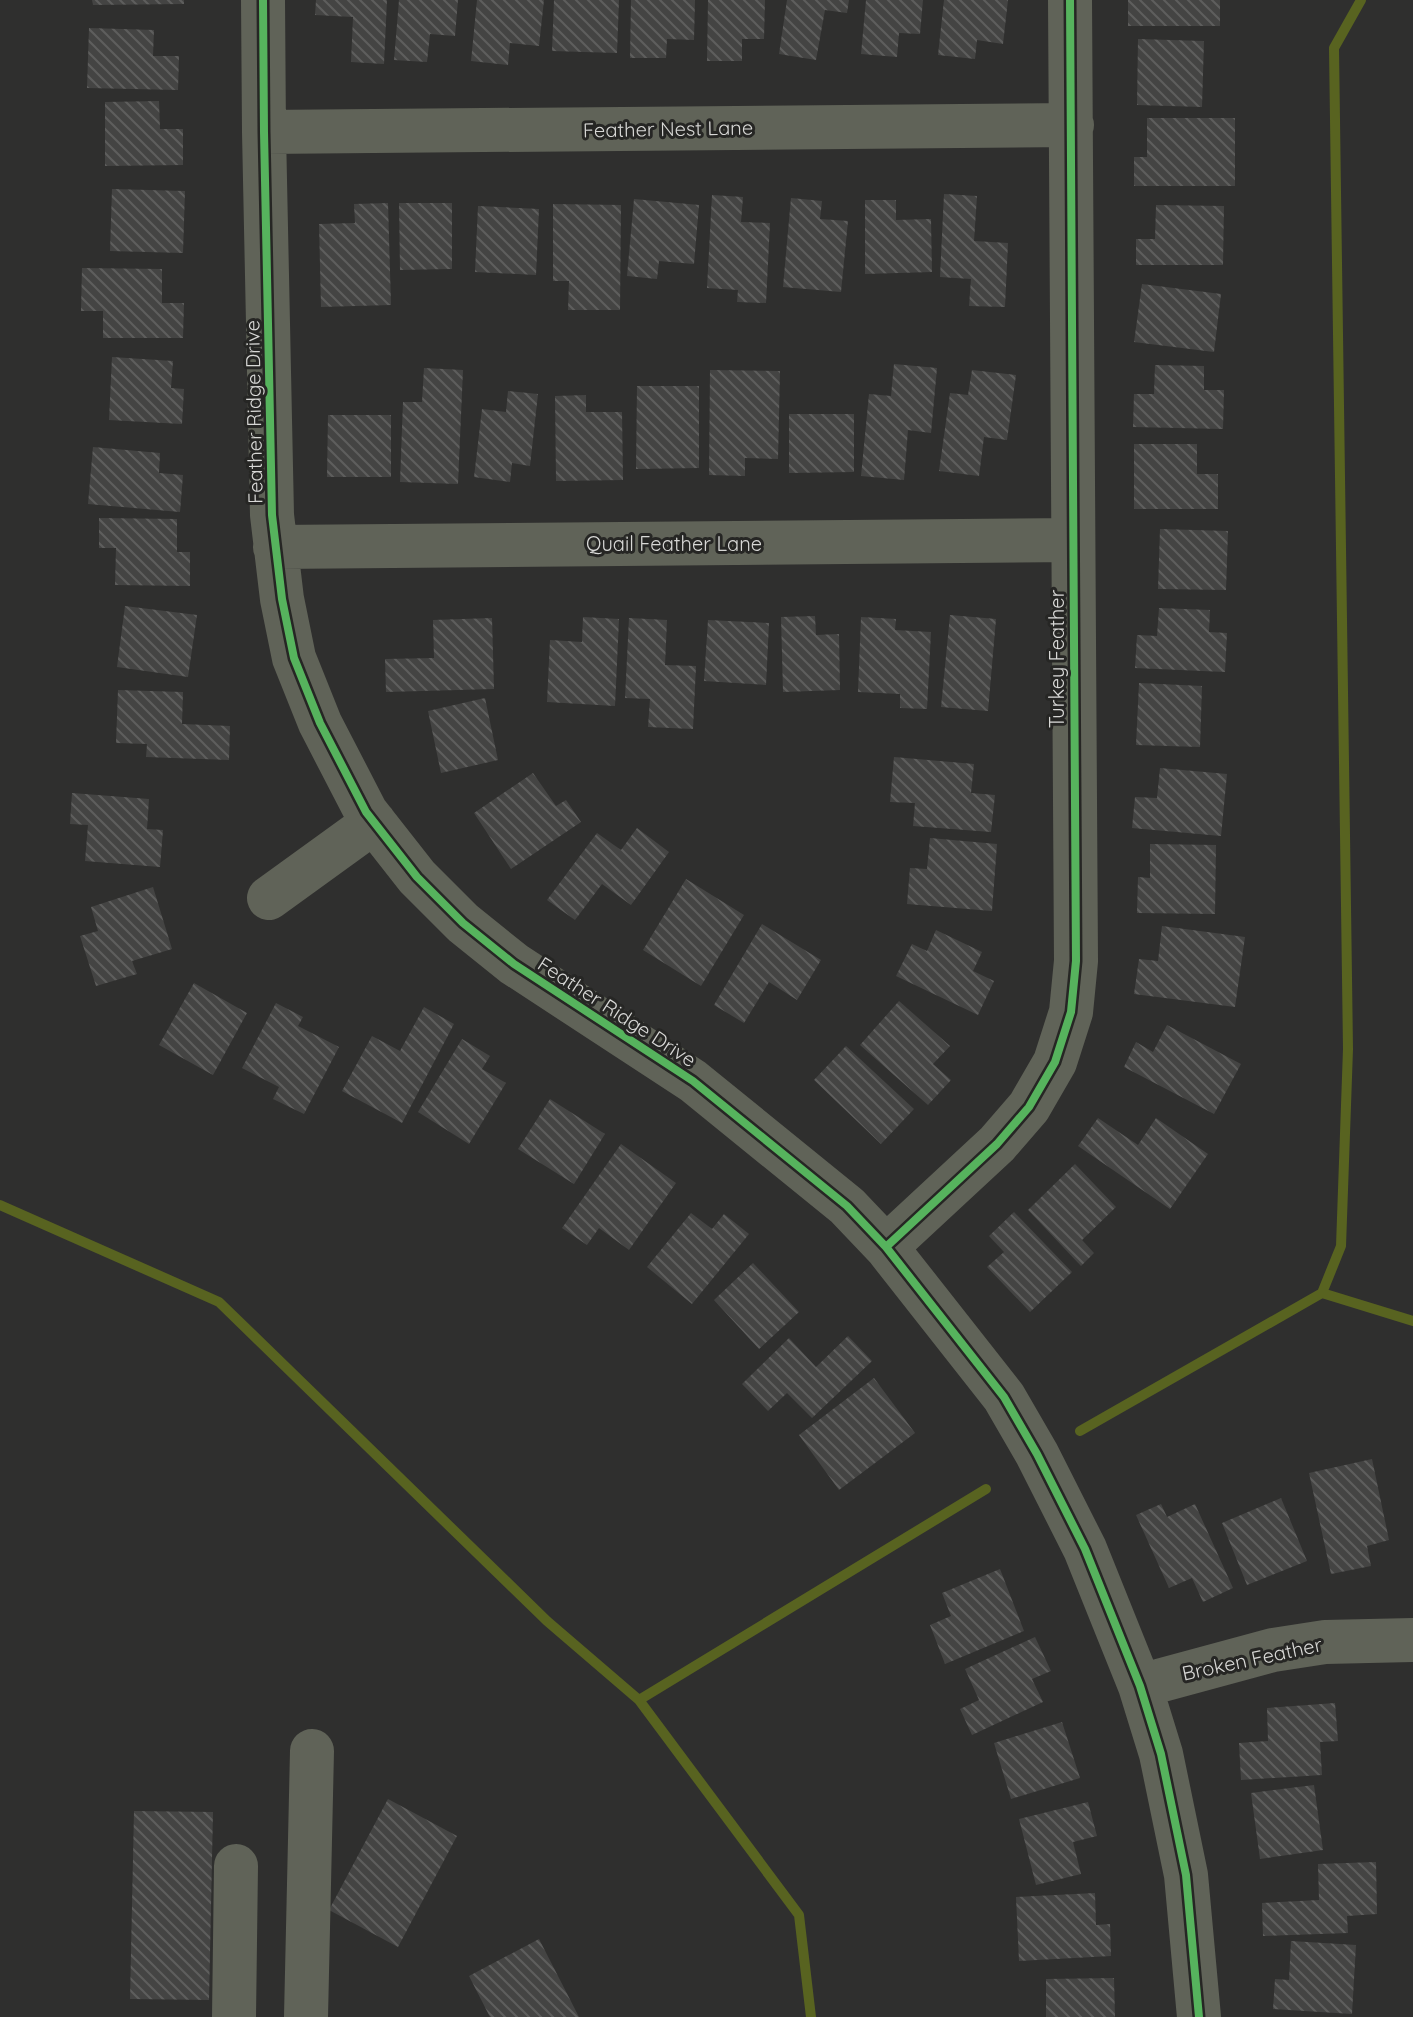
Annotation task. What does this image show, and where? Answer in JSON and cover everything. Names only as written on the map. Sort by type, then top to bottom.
[{"type":"street","name":"Feather Ridge Drive","points":[[263,0],[272,515],[282,599],[294,658],[320,723],[366,812],[417,877],[463,923],[514,964],[693,1081],[847,1206],[886,1247],[1010,1407],[1085,1549],[1140,1686],[1161,1754],[1186,1875],[1199,2017]]},
{"type":"street","name":"Turkey Feather","points":[[886,1247],[997,1144],[1029,1107],[1055,1062],[1071,1012],[1076,961],[1070,0]]},
{"type":"street","name":"Feather Nest Lane","points":[[264,132],[1072,125]]},
{"type":"street","name":"Quail Feather Lane","points":[[275,547],[1073,540]]},
{"type":"street","points":[[269,898],[374,822]]},
{"type":"street","name":"Broken Feather","points":[[1140,1686],[1273,1650],[1325,1642],[1413,1640]]},
{"type":"street","points":[[306,2017],[312,1751]]},
{"type":"street","points":[[234,2017],[236,1866]]},
{"type":"building","points":[[92,0],[184,0],[184,4],[93,5]]},
{"type":"building","points":[[316,0],[387,0],[384,64],[351,62],[353,17],[315,15]]},
{"type":"building","points":[[399,0],[458,0],[455,36],[430,34],[427,62],[394,60]]},
{"type":"building","points":[[477,0],[544,0],[539,46],[510,43],[508,65],[471,61]]},
{"type":"building","points":[[554,0],[619,0],[617,53],[552,51]]},
{"type":"building","points":[[631,0],[695,0],[694,40],[667,39],[666,58],[630,58]]},
{"type":"building","points":[[708,0],[765,0],[764,39],[742,39],[742,61],[707,61]]},
{"type":"building","points":[[787,0],[849,0],[847,13],[825,10],[816,60],[779,54]]},
{"type":"building","points":[[866,0],[923,0],[920,34],[899,33],[897,57],[861,54]]},
{"type":"building","points":[[944,0],[1008,0],[1003,44],[977,40],[975,59],[938,55]]},
{"type":"building","points":[[1128,0],[1220,0],[1220,26],[1128,26]]},
{"type":"building","points":[[89,28],[154,30],[153,56],[179,56],[178,90],[87,88]]},
{"type":"building","points":[[1138,39],[1204,41],[1202,107],[1137,105]]},
{"type":"building","points":[[159,101],[160,129],[183,129],[183,165],[105,166],[105,102]]},
{"type":"building","points":[[1147,118],[1235,118],[1235,186],[1134,186],[1134,157],[1147,157]]},
{"type":"building","points":[[112,189],[185,191],[183,253],[110,251]]},
{"type":"building","points":[[944,194],[977,196],[974,241],[1008,243],[1005,307],[969,306],[971,279],[940,277]]},
{"type":"building","points":[[712,195],[743,197],[741,222],[770,223],[766,303],[737,302],[738,290],[707,288]]},
{"type":"building","points":[[791,198],[822,201],[820,219],[848,221],[841,292],[783,287]]},
{"type":"building","points":[[634,199],[699,205],[694,264],[659,261],[657,279],[627,276]]},
{"type":"building","points":[[865,200],[896,200],[896,220],[931,219],[932,272],[865,274]]},
{"type":"building","points":[[388,203],[391,305],[321,307],[319,224],[355,223],[354,204]]},
{"type":"building","points":[[399,203],[452,203],[452,269],[400,270]]},
{"type":"building","points":[[553,204],[621,205],[620,310],[568,310],[569,281],[553,281]]},
{"type":"building","points":[[1156,205],[1224,206],[1223,265],[1136,265],[1136,239],[1155,239]]},
{"type":"building","points":[[478,206],[539,209],[536,275],[475,272]]},
{"type":"building","points":[[82,268],[162,269],[162,303],[184,303],[183,338],[103,338],[103,311],[81,311]]},
{"type":"building","points":[[1142,284],[1221,294],[1214,352],[1134,342]]},
{"type":"building","points":[[112,357],[173,361],[171,388],[184,389],[182,424],[109,420]]},
{"type":"building","points":[[894,364],[937,368],[931,433],[908,430],[904,480],[861,476],[869,394],[891,396]]},
{"type":"building","points":[[1155,365],[1204,366],[1204,390],[1224,390],[1223,429],[1133,427],[1134,394],[1154,394]]},
{"type":"building","points":[[424,368],[463,370],[458,484],[400,482],[403,402],[422,402]]},
{"type":"building","points":[[710,370],[780,371],[778,459],[745,458],[745,476],[709,475]]},
{"type":"building","points":[[972,370],[1016,375],[1007,440],[984,437],[979,476],[939,471],[950,393],[968,395]]},
{"type":"building","points":[[637,386],[699,386],[699,468],[636,469]]},
{"type":"building","points":[[508,391],[538,394],[530,466],[512,463],[510,482],[474,477],[482,409],[506,412]]},
{"type":"building","points":[[586,395],[586,412],[622,412],[623,480],[556,481],[555,396]]},
{"type":"building","points":[[789,414],[854,414],[854,472],[789,473]]},
{"type":"building","points":[[328,415],[391,415],[391,477],[327,477]]},
{"type":"building","points":[[1134,444],[1197,444],[1197,474],[1218,474],[1218,509],[1134,509]]},
{"type":"building","points":[[93,447],[160,453],[159,473],[183,475],[180,512],[88,504]]},
{"type":"building","points":[[99,518],[177,519],[177,552],[190,552],[190,586],[115,585],[116,548],[99,548]]},
{"type":"building","points":[[1160,529],[1228,531],[1226,590],[1158,589]]},
{"type":"building","points":[[125,606],[197,615],[188,677],[117,667]]},
{"type":"building","points":[[1159,608],[1210,610],[1209,632],[1227,633],[1225,672],[1135,668],[1137,635],[1157,636]]},
{"type":"building","points":[[950,615],[996,619],[988,711],[941,707]]},
{"type":"building","points":[[815,616],[816,635],[839,634],[840,690],[783,692],[781,617]]},
{"type":"building","points":[[583,617],[619,619],[615,706],[547,702],[550,640],[582,642]]},
{"type":"building","points":[[861,617],[896,619],[895,630],[931,632],[927,709],[900,708],[900,694],[858,692]]},
{"type":"building","points":[[492,618],[494,689],[386,692],[385,659],[434,658],[433,620]]},
{"type":"building","points":[[629,618],[667,620],[665,665],[696,666],[693,729],[648,727],[650,699],[625,698]]},
{"type":"building","points":[[708,620],[769,623],[766,685],[704,681]]},
{"type":"building","points":[[1139,683],[1202,686],[1200,747],[1136,745]]},
{"type":"building","points":[[118,690],[183,692],[182,724],[230,726],[229,760],[146,757],[147,744],[116,743]]},
{"type":"building","points":[[485,698],[498,760],[441,773],[428,711]]},
{"type":"building","points":[[894,757],[974,764],[971,793],[995,795],[991,832],[913,826],[915,803],[890,802]]},
{"type":"building","points":[[1160,768],[1227,774],[1221,836],[1132,828],[1135,797],[1157,798]]},
{"type":"building","points":[[533,773],[556,806],[566,800],[581,822],[511,869],[474,813]]},
{"type":"building","points":[[72,793],[149,799],[147,829],[163,830],[160,867],[85,861],[88,825],[70,824]]},
{"type":"building","points":[[637,828],[669,852],[631,905],[602,884],[575,920],[547,900],[597,833],[621,850]]},
{"type":"building","points":[[930,838],[997,844],[992,911],[907,904],[910,868],[927,869]]},
{"type":"building","points":[[1150,844],[1216,845],[1215,914],[1137,913],[1138,877],[1150,878]]},
{"type":"building","points":[[686,879],[744,915],[701,986],[643,950]]},
{"type":"building","points":[[153,887],[172,949],[132,961],[137,974],[96,986],[80,936],[98,931],[91,907]]},
{"type":"building","points":[[762,924],[821,960],[797,1000],[769,982],[744,1023],[714,1005]]},
{"type":"building","points":[[1162,926],[1245,937],[1235,1007],[1134,994],[1139,959],[1158,961]]},
{"type":"building","points":[[936,930],[982,952],[973,971],[994,981],[978,1015],[896,976],[912,944],[927,951]]},
{"type":"building","points":[[194,983],[247,1013],[213,1075],[159,1045]]},
{"type":"building","points":[[899,1001],[950,1046],[933,1064],[951,1080],[928,1105],[860,1045]]},
{"type":"building","points":[[276,1003],[303,1017],[298,1026],[339,1047],[304,1114],[273,1099],[279,1087],[242,1068]]},
{"type":"building","points":[[424,1007],[454,1024],[402,1123],[342,1091],[372,1036],[400,1051]]},
{"type":"building","points":[[1167,1025],[1241,1064],[1214,1114],[1124,1067],[1136,1042],[1153,1052]]},
{"type":"building","points":[[462,1039],[490,1056],[482,1069],[506,1083],[469,1144],[418,1112]]},
{"type":"building","points":[[846,1046],[914,1109],[881,1144],[814,1080]]},
{"type":"building","points":[[550,1099],[605,1134],[574,1184],[518,1149]]},
{"type":"building","points":[[1098,1118],[1138,1145],[1156,1118],[1208,1154],[1170,1209],[1078,1146]]},
{"type":"building","points":[[621,1144],[676,1183],[629,1250],[599,1228],[587,1245],[562,1228]]},
{"type":"building","points":[[1075,1164],[1116,1207],[1082,1240],[1094,1253],[1081,1266],[1028,1210]]},
{"type":"building","points":[[1014,1212],[1072,1272],[1030,1312],[987,1267],[1004,1252],[989,1236]]},
{"type":"building","points":[[691,1213],[712,1229],[724,1214],[749,1234],[692,1304],[647,1267]]},
{"type":"building","points":[[753,1263],[799,1312],[759,1349],[714,1300]]},
{"type":"building","points":[[848,1336],[872,1361],[812,1418],[787,1393],[768,1411],[742,1384],[789,1338],[816,1367]]},
{"type":"building","points":[[874,1378],[915,1433],[839,1490],[799,1435]]},
{"type":"building","points":[[1372,1459],[1389,1540],[1367,1546],[1371,1566],[1331,1574],[1309,1473]]},
{"type":"building","points":[[1281,1498],[1307,1561],[1247,1585],[1222,1523]]},
{"type":"building","points":[[1161,1504],[1167,1517],[1195,1504],[1233,1588],[1203,1602],[1192,1578],[1169,1588],[1136,1515]]},
{"type":"building","points":[[1000,1569],[1024,1631],[945,1664],[930,1625],[951,1616],[942,1593]]},
{"type":"building","points":[[1035,1637],[1051,1671],[1032,1679],[1043,1702],[972,1735],[960,1709],[979,1700],[965,1669]]},
{"type":"building","points":[[1335,1703],[1338,1741],[1320,1742],[1322,1775],[1241,1780],[1239,1743],[1268,1741],[1267,1708]]},
{"type":"building","points":[[1062,1722],[1080,1778],[1011,1799],[994,1743]]},
{"type":"building","points":[[1314,1785],[1323,1850],[1260,1859],[1251,1793]]},
{"type":"building","points":[[388,1799],[457,1836],[398,1947],[329,1910]]},
{"type":"building","points":[[1088,1802],[1097,1836],[1073,1842],[1081,1874],[1036,1885],[1019,1819]]},
{"type":"building","points":[[134,1811],[213,1812],[209,2000],[130,1999]]},
{"type":"building","points":[[1376,1862],[1377,1914],[1347,1916],[1348,1933],[1263,1936],[1262,1903],[1319,1900],[1318,1864]]},
{"type":"building","points":[[1095,1893],[1096,1925],[1110,1924],[1111,1956],[1019,1961],[1016,1897]]},
{"type":"building","points":[[539,1939],[579,2017],[490,2017],[469,1976]]},
{"type":"building","points":[[1291,1941],[1356,1945],[1352,2014],[1273,2009],[1275,1979],[1289,1980]]},
{"type":"building","points":[[1114,1978],[1115,2017],[1046,2017],[1046,1979]]},
{"type":"waterway","points":[[1080,1431],[1322,1293],[1341,1246],[1348,1049],[1334,48],[1361,0]]},
{"type":"waterway","points":[[0,1205],[219,1302],[547,1621],[639,1700],[799,1915],[811,2017]]},
{"type":"waterway","points":[[1322,1293],[1413,1321]]},
{"type":"waterway","points":[[639,1700],[986,1489]]},
{"type":"cycle path","points":[[263,0],[272,515],[282,599],[294,658],[320,723],[366,812],[417,877],[463,923],[514,964],[693,1081],[847,1206],[886,1247],[1004,1397],[1085,1549],[1140,1686],[1161,1754],[1186,1875],[1199,2017]]},
{"type":"cycle path","points":[[886,1247],[997,1144],[1029,1107],[1055,1062],[1071,1012],[1076,961],[1070,0]]}]
